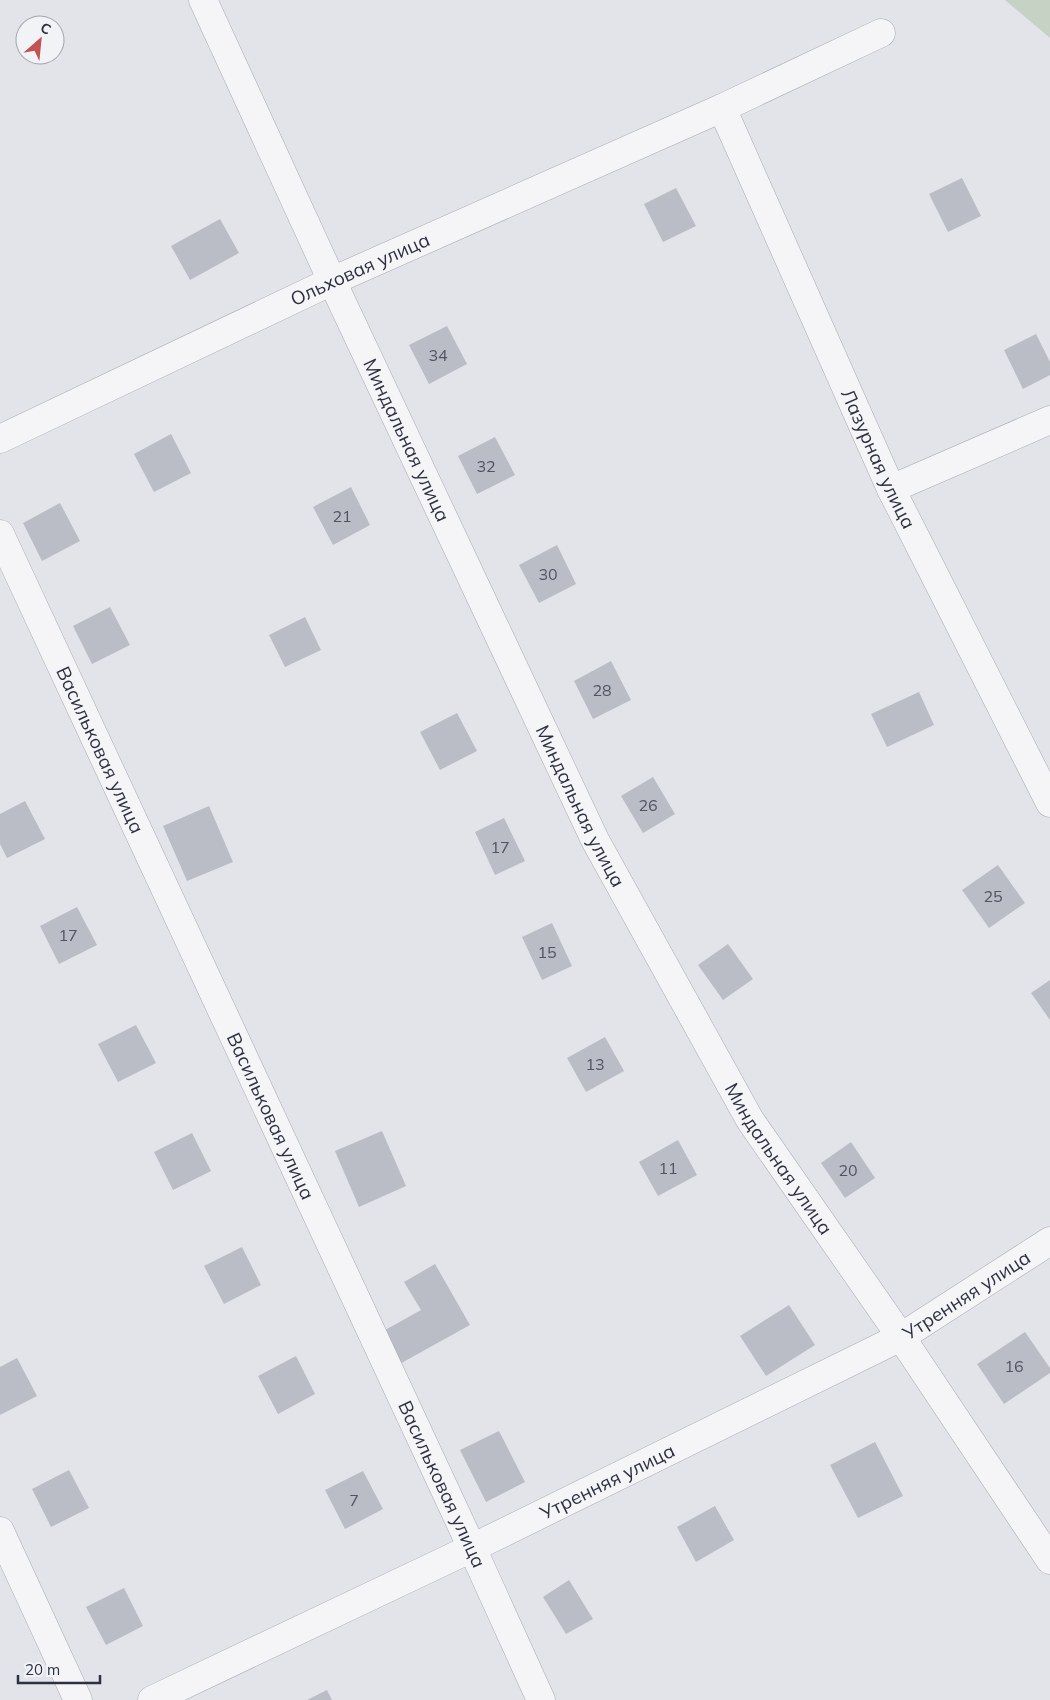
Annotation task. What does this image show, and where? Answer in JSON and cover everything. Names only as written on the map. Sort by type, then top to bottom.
[{"type":"street","name":"Миндальная улица","points":[[204,0],[332,281],[595,840],[750,1120],[901,1337],[1050,1560]]},
{"type":"street","name":"Ольховая улица","points":[[0,439],[332,281],[722,108],[881,32]]},
{"type":"street","name":"Лазурная улица","points":[[722,108],[891,490],[1050,803]]},
{"type":"street","points":[[891,490],[1050,420]]},
{"type":"street","name":"Васильковая улица","points":[[0,534],[541,1700]]},
{"type":"street","name":"Утренняя улица","points":[[152,1700],[472,1548],[901,1337],[1050,1241]]},
{"type":"street","points":[[0,1531],[78,1700]]},
{"type":"green space","points":[[1005,0],[1050,0],[1050,38]]},
{"type":"building","points":[[962,178],[981,216],[948,232],[929,194]]},
{"type":"building","points":[[676,188],[696,226],[663,242],[644,204]]},
{"type":"building","points":[[220,219],[239,253],[190,280],[171,246]]},
{"type":"building","points":[[447,326],[467,364],[429,384],[409,345]]},
{"type":"building","points":[[1036,334],[1050,362],[1050,375],[1023,389],[1004,350]]},
{"type":"building","points":[[171,434],[191,473],[154,492],[134,454]]},
{"type":"building","points":[[495,437],[515,475],[477,494],[458,456]]},
{"type":"building","points":[[351,487],[370,525],[333,545],[313,507]]},
{"type":"building","points":[[60,503],[80,541],[42,561],[23,523]]},
{"type":"building","points":[[557,545],[576,584],[539,603],[519,565]]},
{"type":"building","points":[[110,607],[130,645],[92,664],[73,626]]},
{"type":"building","points":[[305,617],[321,650],[285,667],[269,635]]},
{"type":"building","points":[[611,661],[631,700],[593,719],[574,681]]},
{"type":"building","points":[[919,692],[934,725],[887,747],[871,714]]},
{"type":"building","points":[[457,713],[477,751],[440,770],[420,732]]},
{"type":"building","points":[[653,777],[675,814],[643,833],[621,796]]},
{"type":"building","points":[[25,801],[45,839],[7,858],[0,844],[0,814]]},
{"type":"building","points":[[209,806],[233,862],[187,881],[163,826]]},
{"type":"building","points":[[504,818],[525,861],[495,875],[475,832]]},
{"type":"building","points":[[998,865],[1025,903],[989,928],[962,890]]},
{"type":"building","points":[[77,907],[97,945],[59,964],[40,926]]},
{"type":"building","points":[[552,923],[572,966],[542,980],[522,937]]},
{"type":"building","points":[[728,944],[753,979],[723,1000],[698,965]]},
{"type":"building","points":[[1050,980],[1050,1020],[1031,993]]},
{"type":"building","points":[[136,1025],[156,1063],[118,1082],[98,1044]]},
{"type":"building","points":[[605,1037],[624,1071],[586,1092],[567,1058]]},
{"type":"building","points":[[382,1131],[406,1186],[359,1207],[335,1151]]},
{"type":"building","points":[[192,1133],[211,1171],[173,1190],[154,1152]]},
{"type":"building","points":[[678,1140],[697,1175],[658,1196],[639,1162]]},
{"type":"building","points":[[851,1142],[875,1178],[845,1198],[821,1163]]},
{"type":"building","points":[[242,1247],[261,1285],[224,1304],[204,1266]]},
{"type":"building","points":[[435,1264],[470,1325],[396,1366],[378,1334],[421,1310],[404,1282]]},
{"type":"building","points":[[789,1305],[815,1345],[766,1376],[740,1336]]},
{"type":"building","points":[[1025,1332],[1050,1368],[1050,1373],[1004,1404],[977,1364]]},
{"type":"building","points":[[296,1356],[315,1394],[278,1414],[258,1376]]},
{"type":"building","points":[[17,1358],[37,1396],[0,1415],[0,1367]]},
{"type":"building","points":[[499,1431],[525,1482],[486,1502],[460,1450]]},
{"type":"building","points":[[875,1442],[903,1496],[858,1518],[830,1465]]},
{"type":"building","points":[[69,1470],[89,1508],[51,1527],[32,1489]]},
{"type":"building","points":[[363,1471],[383,1509],[345,1529],[325,1490]]},
{"type":"building","points":[[715,1506],[734,1540],[696,1562],[677,1527]]},
{"type":"building","points":[[569,1580],[593,1619],[566,1634],[543,1597]]},
{"type":"building","points":[[124,1588],[143,1626],[106,1645],[86,1607]]},
{"type":"building","points":[[327,1690],[332,1700],[307,1700]]}]
